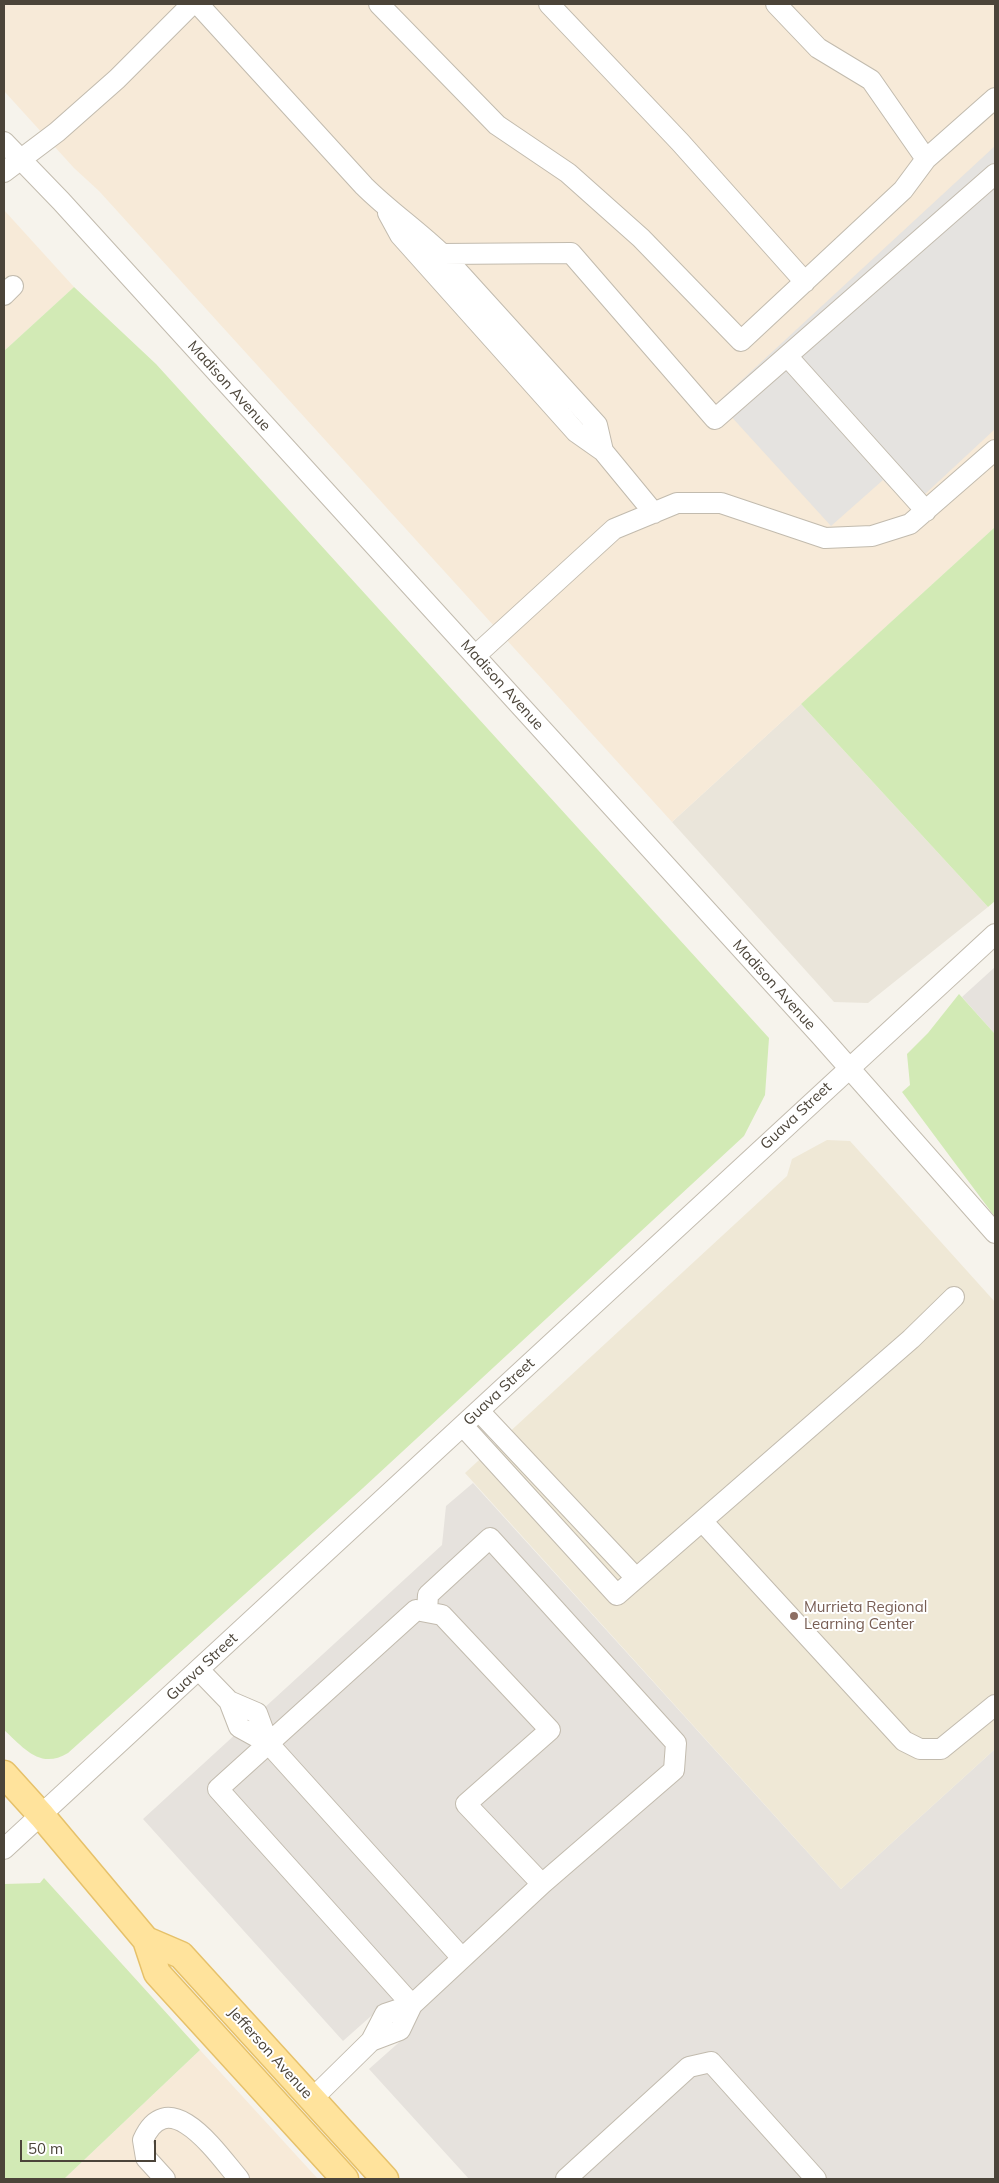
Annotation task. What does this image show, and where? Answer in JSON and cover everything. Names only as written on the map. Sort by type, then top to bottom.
[{"type":"main road","name":"Jefferson Avenue","points":[[4,1774],[42,1816],[146,1940],[157,1973],[345,2179]]},
{"type":"main road","name":"Jefferson Avenue","points":[[146,1940],[181,1955],[385,2179]]},
{"type":"street","points":[[4,172],[20,158],[57,132],[117,79],[192,4]]},
{"type":"street","points":[[198,4],[384,206],[416,229],[442,254],[597,425],[603,451]]},
{"type":"street","points":[[379,4],[497,125],[568,173],[590,192],[641,238],[741,341],[903,190],[926,159],[995,98]]},
{"type":"street","points":[[549,4],[680,142],[805,282]]},
{"type":"street","points":[[776,4],[818,48],[871,80],[926,159]]},
{"type":"street","name":"Madison Avenue","points":[[4,142],[849,1067],[995,1233]]},
{"type":"street","points":[[442,254],[571,253],[715,419],[995,174]]},
{"type":"street","points":[[384,206],[400,235],[576,432],[603,451],[654,513]]},
{"type":"street","points":[[788,356],[926,512]]},
{"type":"street","points":[[475,656],[614,529],[677,503],[721,503],[825,538],[872,536],[910,524],[995,450]]},
{"type":"street","name":"Guava Street","points":[[4,1849],[42,1816],[849,1067],[995,934]]},
{"type":"street","points":[[463,1426],[617,1595],[911,1339],[954,1297]]},
{"type":"street","points":[[479,1411],[636,1578]]},
{"type":"street","points":[[702,1521],[904,1741],[920,1749],[941,1749],[995,1705]]},
{"type":"street","points":[[312,2099],[371,2040],[400,2030],[412,2005],[542,1884],[674,1770],[676,1743],[490,1538],[428,1595],[427,1612]]},
{"type":"street","points":[[412,2005],[218,1789],[416,1610],[442,1615],[550,1730],[466,1804],[542,1884]]},
{"type":"street","points":[[200,1670],[229,1701],[239,1728],[268,1743],[462,1958]]},
{"type":"street","points":[[566,2179],[689,2067],[711,2062],[816,2179]]},
{"type":"street","points":[[165,2179],[146,2158],[143,2140],[153,2124],[168,2118],[177,2119],[191,2125],[239,2179]]},
{"type":"shaded area","points":[[4,4],[995,4],[995,527],[672,822],[99,191],[74,168],[4,91]]},
{"type":"shaded area","points":[[995,146],[995,429],[910,508],[883,480],[831,526],[718,402]]},
{"type":"shaded area","points":[[4,210],[74,287],[4,351]]},
{"type":"shaded area","points":[[801,704],[988,907],[868,1003],[834,1002],[672,822]]},
{"type":"shaded area","points":[[995,967],[995,1034],[962,997]]},
{"type":"shaded area","name":"Murrieta Regional Learning Center","points":[[827,1140],[850,1141],[995,1302],[995,1749],[841,1889],[465,1473],[787,1176],[792,1159]]},
{"type":"shaded area","points":[[473,1483],[841,1889],[995,1749],[995,2179],[469,2179],[369,2069],[405,2037],[379,2009],[343,2041],[143,1819],[442,1545],[446,1506]]},
{"type":"shaded area","points":[[200,2050],[318,2179],[64,2179]]},
{"type":"green space","points":[[74,287],[156,364],[769,1038],[765,1095],[744,1136],[363,1488],[68,1753],[58,1758],[49,1759],[33,1755],[4,1730],[4,351]]},
{"type":"green space","points":[[995,527],[995,901],[988,907],[801,704]]},
{"type":"green space","points":[[959,994],[995,1034],[995,1217],[902,1092],[910,1085],[907,1054],[928,1033]]},
{"type":"green space","points":[[44,1878],[200,2050],[64,2179],[4,2179],[4,1884],[40,1883]]},
{"type":"place","name":"Murrieta Regional Learning Center","points":[[794,1616]]}]
